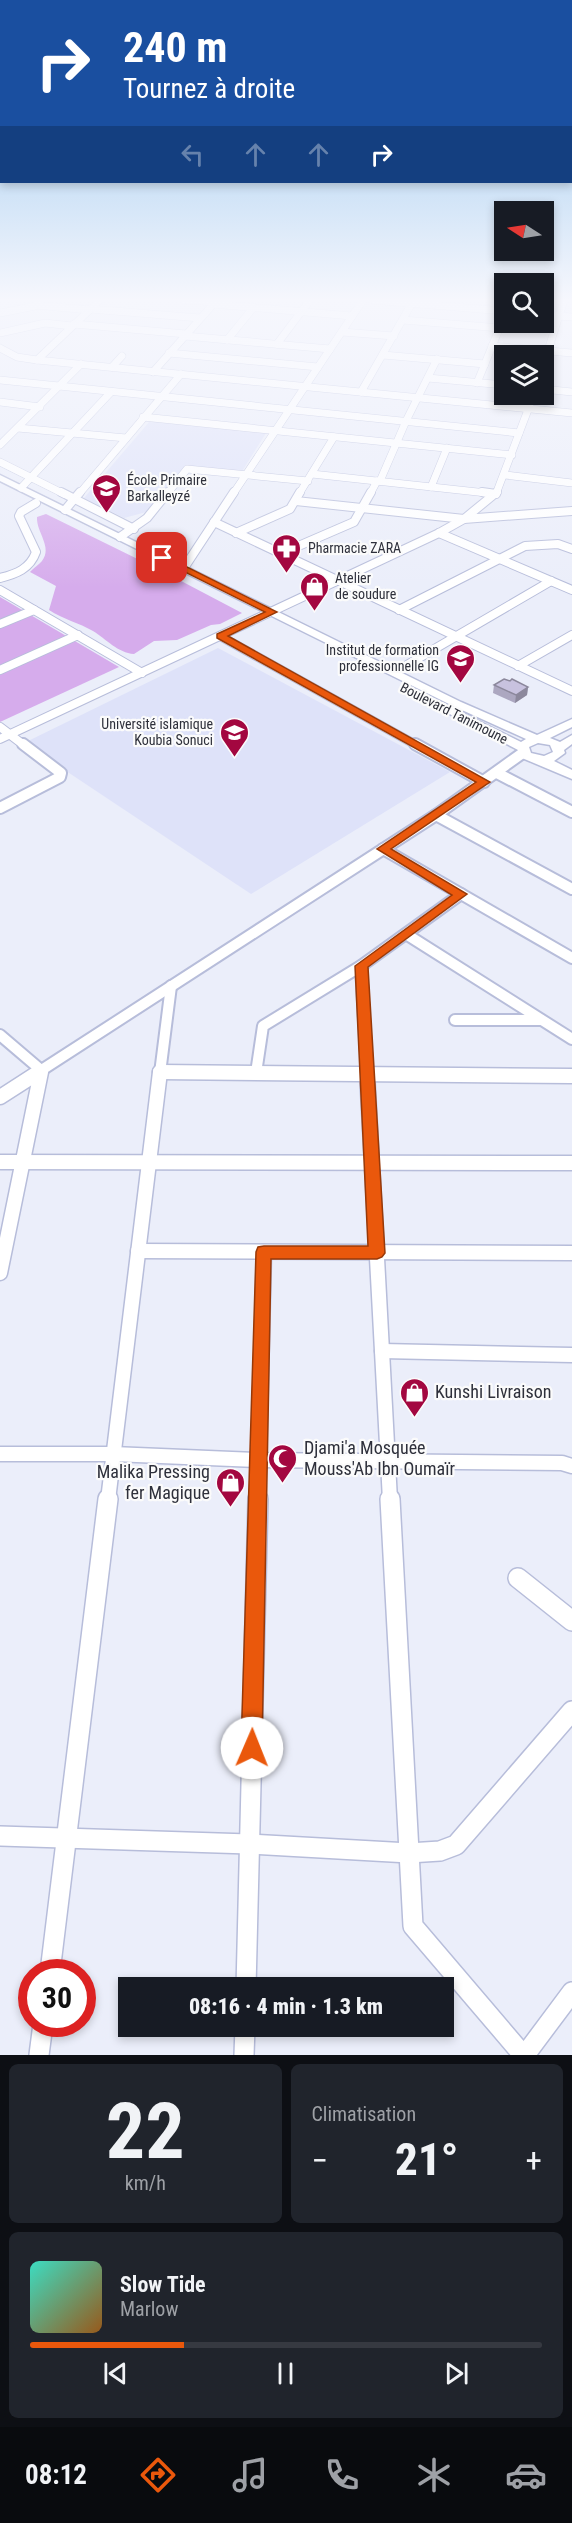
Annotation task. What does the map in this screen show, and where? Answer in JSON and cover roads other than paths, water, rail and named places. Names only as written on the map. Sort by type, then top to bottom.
[{"type":"main road","name":"Boulevard Tanimoune","points":[[0,478],[184,568],[523,750],[530,757],[541,760]]},
{"type":"main road","name":"Boulevard Tanimoune","points":[[0,485],[395,672],[457,704],[537,739],[551,742],[559,749]]},
{"type":"main road","points":[[523,750],[528,741],[572,722]]},
{"type":"main road","points":[[541,760],[557,756],[559,749],[572,739]]},
{"type":"main road","points":[[559,749],[572,757]]},
{"type":"main road","points":[[541,760],[572,775]]},
{"type":"street","points":[[0,445],[51,396]]},
{"type":"street","points":[[21,488],[107,396]]},
{"type":"street","points":[[150,396],[519,433]]},
{"type":"street","points":[[184,568],[299,396]]},
{"type":"street","points":[[405,396],[572,413]]},
{"type":"street","points":[[64,510],[161,397]]},
{"type":"street","points":[[280,554],[354,522],[379,481],[418,397]]},
{"type":"street","points":[[0,402],[40,407]]},
{"type":"street","points":[[0,739],[269,614],[464,519],[496,494],[529,405]]},
{"type":"street","points":[[144,417],[512,454]]},
{"type":"street","points":[[18,428],[126,438]]},
{"type":"street","points":[[236,533],[290,509],[334,437]]},
{"type":"street","points":[[431,487],[447,448]]},
{"type":"street","points":[[0,462],[134,529]]},
{"type":"street","points":[[120,537],[134,529],[158,506],[187,469],[379,481],[496,494]]},
{"type":"street","points":[[505,475],[572,483]]},
{"type":"street","points":[[296,501],[464,519],[572,511]]},
{"type":"street","points":[[0,578],[26,569],[34,558],[36,552],[19,516],[21,512],[36,503]]},
{"type":"street","points":[[214,522],[572,691]]},
{"type":"street","points":[[439,533],[572,590]]},
{"type":"street","points":[[399,610],[514,550],[530,546],[562,545],[572,549]]},
{"type":"street","points":[[395,672],[551,581]]},
{"type":"street","points":[[0,590],[142,673]]},
{"type":"street","points":[[0,624],[34,610]]},
{"type":"street","points":[[0,670],[78,635]]},
{"type":"street","points":[[518,666],[572,635]]},
{"type":"street","points":[[220,636],[484,782]]},
{"type":"street","points":[[0,727],[61,773],[0,808]]},
{"type":"street","points":[[0,1096],[436,815],[507,765],[523,750]]},
{"type":"street","points":[[507,765],[541,760]]},
{"type":"street","points":[[496,773],[572,812]]},
{"type":"street","points":[[436,815],[572,889]]},
{"type":"street","points":[[383,849],[572,958]]},
{"type":"street","points":[[256,1073],[263,1026],[362,966],[461,894]]},
{"type":"street","points":[[406,934],[572,1039]]},
{"type":"street","points":[[362,966],[413,1926],[524,2055],[572,1992]]},
{"type":"street","points":[[52,1959],[171,987]]},
{"type":"street","points":[[455,1020],[543,1020]]},
{"type":"street","points":[[0,1035],[41,1070]]},
{"type":"street","points":[[0,1273],[41,1070]]},
{"type":"street","points":[[160,1072],[572,1076]]},
{"type":"street","points":[[0,1162],[572,1163]]},
{"type":"street","points":[[138,1251],[572,1253]]},
{"type":"street","points":[[246,1977],[264,1252]]},
{"type":"street","points":[[382,1351],[572,1355]]},
{"type":"street","points":[[0,1454],[113,1454],[258,1461],[562,1463],[572,1466]]},
{"type":"street","points":[[518,1578],[572,1621]]},
{"type":"street","points":[[0,1836],[249,1844],[409,1853],[440,1851],[456,1845],[572,1711]]},
{"type":"street","points":[[39,2055],[41,2037]]},
{"type":"street","points":[[244,2055],[245,2037]]},
{"type":"place","name":"École Primaire Barkalleyzé","points":[[106,514]]},
{"type":"place","name":"Pharmacie ZARA","points":[[287,574]]},
{"type":"place","name":"Atelier de soudure","points":[[314,612]]},
{"type":"place","name":"Institut de formation professionnelle IG","points":[[460,684]]},
{"type":"place","name":"Université islamique Koubia Sonuci","points":[[234,758]]},
{"type":"place","name":"Kunshi Livraison","points":[[414,1418]]},
{"type":"place","name":"Djami'a Mosquée Mouss'Ab Ibn Oumaïr","points":[[283,1484]]},
{"type":"place","name":"Malika Pressing fer Magique","points":[[231,1508]]}]
